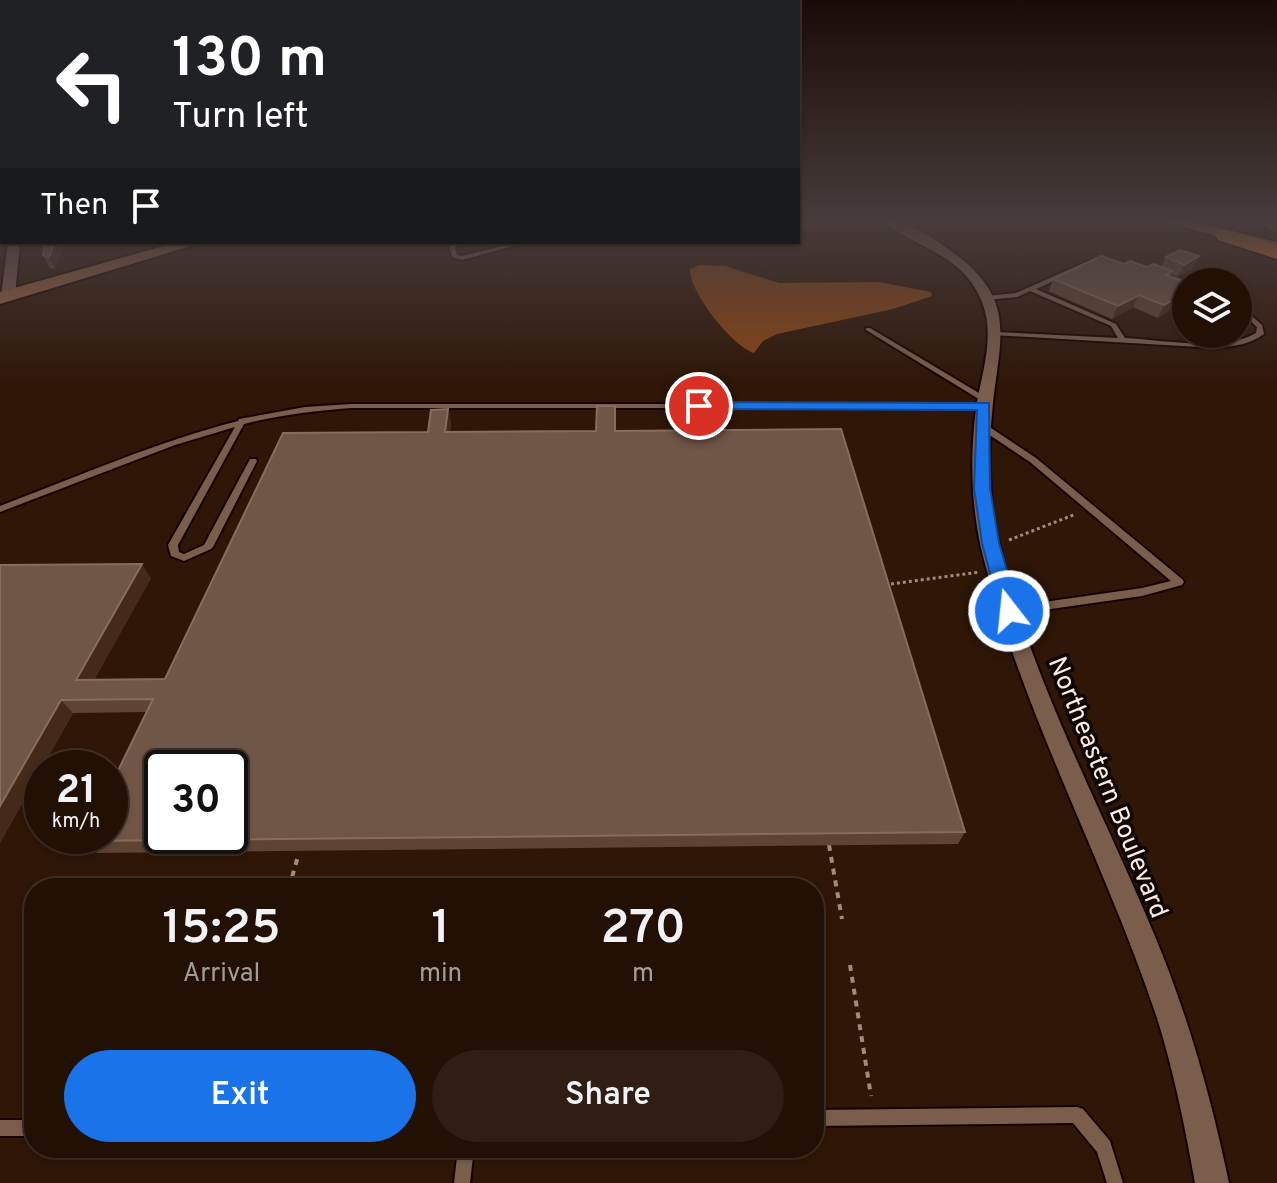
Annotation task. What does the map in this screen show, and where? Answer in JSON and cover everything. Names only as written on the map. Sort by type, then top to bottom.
[{"type":"street","points":[[8,275],[4,297],[80,275]]},
{"type":"street","name":"Northeastern Boulevard","points":[[967,275],[987,298],[994,316],[995,334],[984,410],[980,467],[985,513],[1009,611],[1166,1006],[1191,1084],[1212,1183]]},
{"type":"lane","points":[[987,298],[1008,297],[1058,275]]},
{"type":"lane","points":[[1030,289],[1114,325],[1123,340]]},
{"type":"lane","points":[[1252,319],[1260,326],[1260,334],[1252,341]]},
{"type":"lane","points":[[868,329],[984,410],[1033,460],[1179,582],[1142,592],[1009,611]]},
{"type":"lane","points":[[995,334],[1172,342]]},
{"type":"lane","points":[[0,509],[242,421],[295,409],[351,406],[984,410]]},
{"type":"lane","points":[[242,421],[173,545],[174,554],[184,558],[208,547],[253,461]]},
{"type":"lane","points":[[824,1118],[1077,1115],[1104,1147],[1115,1183]]},
{"type":"lane","points":[[0,1128],[24,1128]]},
{"type":"lane","points":[[462,1183],[465,1158]]},
{"type":"path","points":[[1008,540],[1072,515]]},
{"type":"path","points":[[891,584],[980,572]]},
{"type":"path","points":[[829,845],[842,919]]},
{"type":"path","points":[[292,878],[298,856]]},
{"type":"path","points":[[850,965],[871,1096]]},
{"type":"shaded area","points":[[691,275],[754,275],[779,283],[879,282],[931,292],[932,296],[893,309],[777,334],[763,341],[754,353],[724,330],[704,304]]},
{"type":"building","points":[[1061,275],[1172,277],[1172,301],[1164,305],[1139,295],[1118,306],[1053,279]]},
{"type":"building","points":[[597,406],[615,406],[615,431],[841,429],[965,832],[248,839],[248,750],[144,750],[144,840],[128,841],[128,750],[153,699],[61,700],[32,750],[24,750],[24,764],[0,806],[0,565],[142,564],[76,680],[165,679],[283,433],[428,432],[431,410],[448,409],[445,432],[596,431]]},
{"type":"route","points":[[699,406],[984,406],[980,444],[982,488],[990,543],[1009,611]]}]
